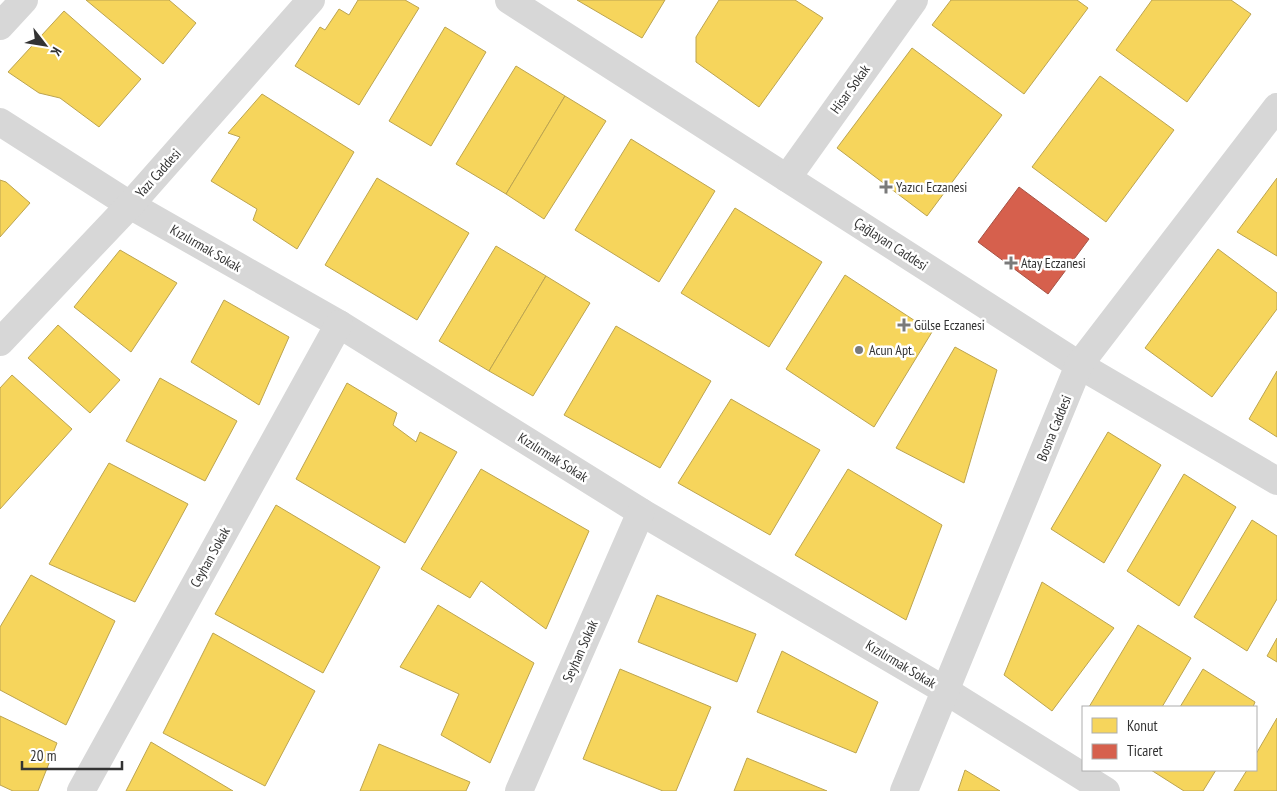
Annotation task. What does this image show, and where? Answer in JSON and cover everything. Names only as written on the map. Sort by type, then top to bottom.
[{"type":"street","points":[[0,26],[24,0]]},
{"type":"street","name":"Yazı Caddesi","points":[[0,342],[130,204],[312,0]]},
{"type":"street","name":"Çağlayan Caddesi","points":[[509,0],[1079,366],[1277,481]]},
{"type":"street","name":"Hisar Sokak","points":[[787,178],[914,0]]},
{"type":"street","name":"Bosna Caddesi","points":[[904,791],[1079,366],[1277,107]]},
{"type":"street","name":"Kızılırmak Sokak","points":[[0,122],[130,204],[340,324],[641,512],[946,691],[1106,791]]},
{"type":"street","name":"Ceyhan Sokak","points":[[81,791],[340,324]]},
{"type":"street","name":"Seyhan Sokak","points":[[518,791],[641,512]]},
{"type":"building: Konut","points":[[86,0],[169,0],[196,23],[163,64]]},
{"type":"building: Konut","points":[[358,0],[405,0],[419,8],[359,105],[295,66],[320,27],[325,30],[339,9],[349,15]]},
{"type":"building: Konut","points":[[577,0],[665,0],[642,38]]},
{"type":"building: Konut","points":[[719,0],[795,0],[823,18],[759,107],[696,62],[696,37]]},
{"type":"building: Konut","points":[[951,0],[1077,0],[1088,8],[1024,94],[932,25]]},
{"type":"building: Konut","points":[[1152,0],[1231,0],[1251,14],[1187,102],[1116,50]]},
{"type":"building: Konut","points":[[64,11],[141,79],[99,127],[60,98],[39,93],[8,72]]},
{"type":"building: Konut","points":[[445,27],[486,52],[431,146],[389,121]]},
{"type":"building: Konut","points":[[912,48],[1002,115],[927,216],[837,148]]},
{"type":"building: Konut","points":[[516,66],[565,96],[506,194],[456,164]]},
{"type":"building: Konut","points":[[1100,76],[1174,130],[1106,222],[1032,167]]},
{"type":"building: Konut","points":[[262,94],[354,152],[297,249],[253,220],[257,209],[211,181],[240,137],[228,133]]},
{"type":"building: Konut","points":[[565,96],[606,121],[544,219],[506,194]]},
{"type":"building: Konut","points":[[631,139],[715,191],[659,282],[575,230]]},
{"type":"building: Konut","points":[[377,178],[469,233],[417,320],[325,265]]},
{"type":"building: Konut","points":[[1277,178],[1277,256],[1237,232]]},
{"type":"building: Konut","points":[[0,180],[6,182],[30,203],[0,237]]},
{"type":"building: Konut","points":[[735,208],[822,262],[769,347],[681,293]]},
{"type":"building: Konut","points":[[496,246],[546,276],[489,371],[439,341]]},
{"type":"building: Konut","points":[[1218,249],[1277,293],[1277,309],[1212,397],[1145,348]]},
{"type":"building: Konut","points":[[120,250],[177,283],[131,352],[74,307]]},
{"type":"building: Konut","name":"Acun Apt.","points":[[845,275],[932,332],[874,427],[786,369]]},
{"type":"building: Konut","points":[[546,276],[590,303],[533,396],[489,371]]},
{"type":"building: Konut","points":[[224,300],[289,337],[259,405],[191,362]]},
{"type":"building: Konut","points":[[58,325],[120,380],[90,413],[28,358]]},
{"type":"building: Konut","points":[[616,326],[711,381],[660,468],[564,415]]},
{"type":"building: Konut","points":[[955,347],[997,370],[964,483],[896,448]]},
{"type":"building: Konut","points":[[1277,371],[1277,437],[1249,419]]},
{"type":"building: Konut","points":[[12,375],[72,429],[0,509],[0,388]]},
{"type":"building: Konut","points":[[160,378],[237,421],[205,481],[126,441]]},
{"type":"building: Konut","points":[[347,383],[397,413],[393,425],[416,442],[420,432],[457,452],[405,543],[296,479]]},
{"type":"building: Konut","points":[[731,399],[820,450],[770,535],[678,483]]},
{"type":"building: Konut","points":[[1108,432],[1161,465],[1104,563],[1051,529]]},
{"type":"building: Konut","points":[[109,463],[188,504],[135,602],[49,564]]},
{"type":"building: Konut","points":[[481,469],[589,531],[546,629],[481,581],[470,598],[421,569]]},
{"type":"building: Konut","points":[[848,469],[942,525],[906,620],[795,555]]},
{"type":"building: Konut","points":[[1184,474],[1236,507],[1179,606],[1127,571]]},
{"type":"building: Konut","points":[[276,505],[380,567],[323,673],[215,614]]},
{"type":"building: Konut","points":[[1252,520],[1277,536],[1277,599],[1247,651],[1194,617]]},
{"type":"building: Konut","points":[[31,575],[115,621],[66,725],[0,690],[0,627]]},
{"type":"building: Konut","points":[[1042,582],[1114,628],[1052,711],[1004,675]]},
{"type":"building: Konut","points":[[657,595],[756,634],[737,682],[638,642]]},
{"type":"building: Konut","points":[[438,605],[534,663],[490,763],[441,735],[459,694],[400,667]]},
{"type":"building: Konut","points":[[1138,625],[1191,658],[1163,706],[1090,706]]},
{"type":"building: Konut","points":[[213,633],[315,691],[265,786],[163,733]]},
{"type":"building: Konut","points":[[1277,638],[1277,662],[1267,656]]},
{"type":"building: Konut","points":[[782,651],[878,702],[856,753],[757,712]]},
{"type":"building: Konut","points":[[620,669],[711,707],[676,791],[663,791],[583,759]]},
{"type":"building: Konut","points":[[1203,669],[1255,702],[1253,706],[1181,706]]},
{"type":"building: Konut","points":[[0,716],[57,743],[38,791],[13,791],[0,785]]},
{"type":"building: Konut","points":[[1277,718],[1277,791],[1234,791],[1246,771],[1257,771],[1257,752]]},
{"type":"building: Konut","points":[[151,742],[233,791],[126,791]]},
{"type":"building: Konut","points":[[379,744],[470,782],[466,791],[360,791]]},
{"type":"building: Konut","points":[[747,758],[827,791],[734,791]]},
{"type":"building: Konut","points":[[965,770],[1000,791],[958,791]]},
{"type":"building: Konut","points":[[1153,771],[1215,771],[1203,791],[1184,791]]},
{"type":"building: Ticaret","points":[[1019,187],[1089,239],[1048,294],[978,242]]},
{"type":"place","name":"Yazıcı Eczanesi","points":[[886,187]]},
{"type":"place","name":"Atay Eczanesi","points":[[1011,263]]},
{"type":"place","name":"Gülse Eczanesi","points":[[904,325]]},
{"type":"place","name":"Acun Apt.","points":[[859,350]]}]
